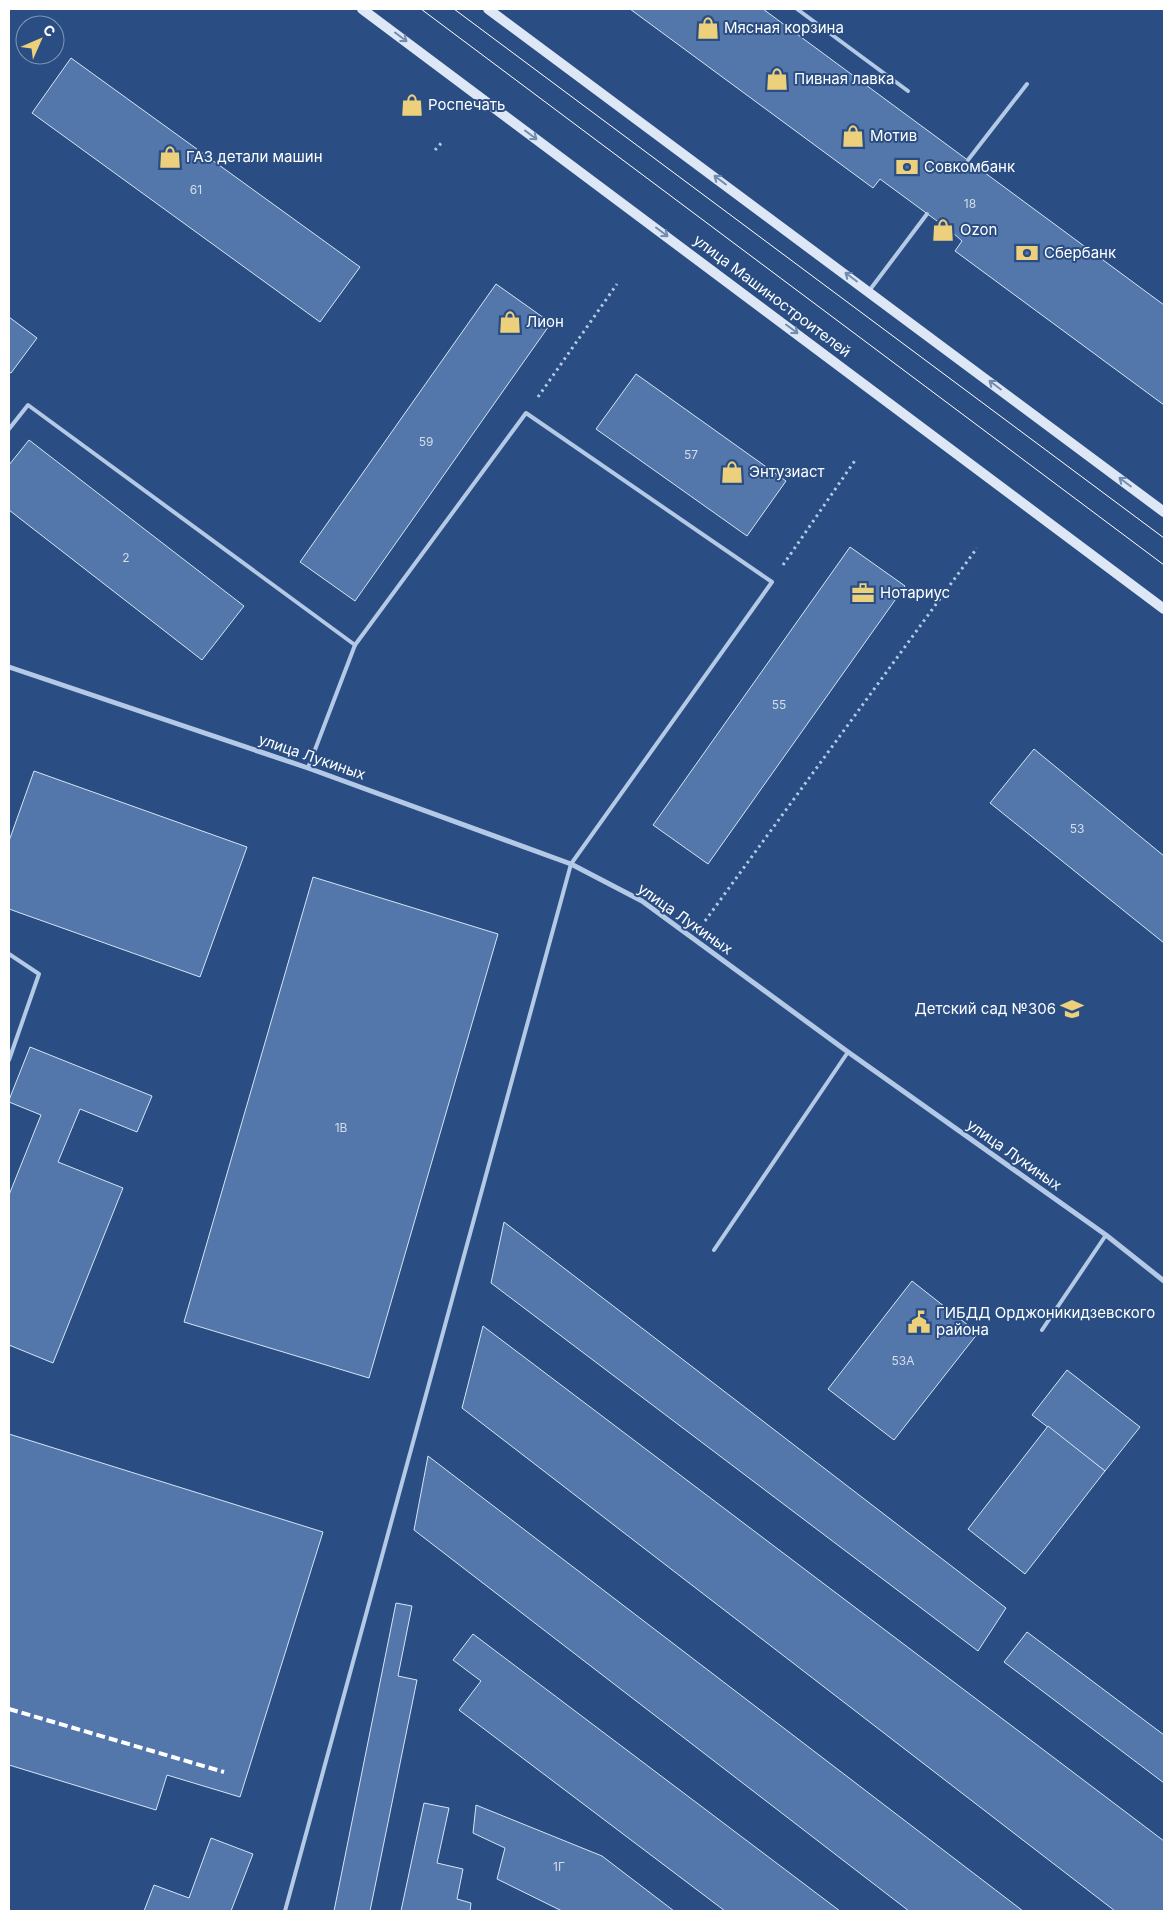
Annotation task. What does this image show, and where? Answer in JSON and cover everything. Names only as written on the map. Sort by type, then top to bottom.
[{"type":"main road","name":"улица Машиностроителей","points":[[362,9],[1164,609]]},
{"type":"main road","points":[[488,9],[870,291],[1164,512]]},
{"type":"street","name":"улица Лукиных","points":[[9,667],[308,768],[571,864],[642,901],[848,1052],[1106,1235],[1164,1281]]},
{"type":"lane","points":[[797,9],[908,91]]},
{"type":"lane","points":[[968,160],[1027,84]]},
{"type":"lane","points":[[870,291],[927,214]]},
{"type":"lane","points":[[9,429],[28,405],[355,645]]},
{"type":"lane","points":[[285,1911],[571,864],[772,582],[526,414],[355,645],[308,768]]},
{"type":"lane","points":[[9,954],[38,974],[9,1060]]},
{"type":"lane","points":[[714,1250],[848,1052]]},
{"type":"lane","points":[[1042,1330],[1106,1235]]},
{"type":"path","points":[[435,150],[443,140]]},
{"type":"path","points":[[526,414],[617,284]]},
{"type":"path","points":[[772,582],[856,459]]},
{"type":"path","points":[[693,938],[977,548]]},
{"type":"building","points":[[630,9],[763,9],[1164,305],[1164,405],[955,251],[962,241],[952,232],[880,179],[873,188]]},
{"type":"building","points":[[71,58],[360,267],[320,322],[32,113]]},
{"type":"building","points":[[496,284],[551,323],[355,601],[300,562]]},
{"type":"building","points":[[9,317],[37,338],[11,373],[9,372]]},
{"type":"building","points":[[636,374],[786,481],[747,536],[596,429]]},
{"type":"building","points":[[29,440],[244,606],[202,660],[9,510],[9,465]]},
{"type":"building","points":[[850,547],[905,586],[708,864],[653,825]]},
{"type":"building","points":[[1034,749],[1164,856],[1164,943],[990,803]]},
{"type":"building","points":[[34,771],[247,847],[200,977],[9,909],[9,841]]},
{"type":"building","points":[[313,877],[498,934],[369,1378],[184,1322]]},
{"type":"building","points":[[30,1047],[152,1096],[137,1132],[80,1109],[58,1162],[123,1188],[53,1363],[9,1345],[9,1195],[41,1115],[9,1102],[9,1100]]},
{"type":"building","points":[[504,1222],[1006,1608],[978,1651],[491,1283]]},
{"type":"building","points":[[912,1281],[978,1333],[894,1440],[828,1389]]},
{"type":"building","points":[[483,1326],[1164,1841],[1164,1911],[1115,1911],[462,1408]]},
{"type":"building","points":[[1067,1370],[1140,1427],[1105,1471],[1032,1415]]},
{"type":"building","points":[[1048,1426],[1105,1471],[1025,1574],[968,1529]]},
{"type":"building","points":[[9,1434],[323,1532],[240,1797],[167,1775],[156,1810],[9,1765]]},
{"type":"building","points":[[428,1456],[1023,1911],[909,1911],[414,1530]]},
{"type":"building","points":[[396,1603],[412,1606],[398,1676],[417,1680],[370,1911],[334,1911]]},
{"type":"building","points":[[1027,1632],[1164,1735],[1164,1783],[1004,1662]]},
{"type":"building","points":[[473,1634],[840,1911],[725,1911],[459,1710],[481,1681],[453,1660]]},
{"type":"building","points":[[424,1803],[449,1808],[437,1863],[463,1869],[457,1899],[471,1903],[470,1911],[401,1911]]},
{"type":"building","points":[[476,1805],[602,1856],[674,1911],[562,1911],[497,1879],[505,1848],[473,1833]]},
{"type":"building","points":[[211,1838],[253,1854],[231,1911],[144,1911],[154,1885],[189,1898]]},
{"type":"tram line","points":[[421,9],[1164,565]]},
{"type":"tram line","points":[[454,9],[1164,538]]},
{"type":"railway","points":[[9,1709],[224,1772]]},
{"type":"place","name":"Мясная корзина","points":[[708,28]]},
{"type":"place","name":"Пивная лавка","points":[[777,79]]},
{"type":"place","name":"Роспечать","points":[[412,105]]},
{"type":"place","name":"Мотив","points":[[853,136]]},
{"type":"place","name":"ГАЗ детали машин","points":[[170,157]]},
{"type":"place","name":"Совкомбанк","points":[[907,167]]},
{"type":"place","name":"Ozon","points":[[943,230]]},
{"type":"place","name":"Сбербанк","points":[[1027,253]]},
{"type":"place","name":"Лион","points":[[510,322]]},
{"type":"place","name":"Энтузиаст","points":[[732,472]]},
{"type":"place","name":"Нотариус","points":[[863,593]]},
{"type":"place","name":"Детский сад №306","points":[[1072,1009]]},
{"type":"place","name":"ГИБДД Орджоникидзевского района","points":[[919,1322]]}]
